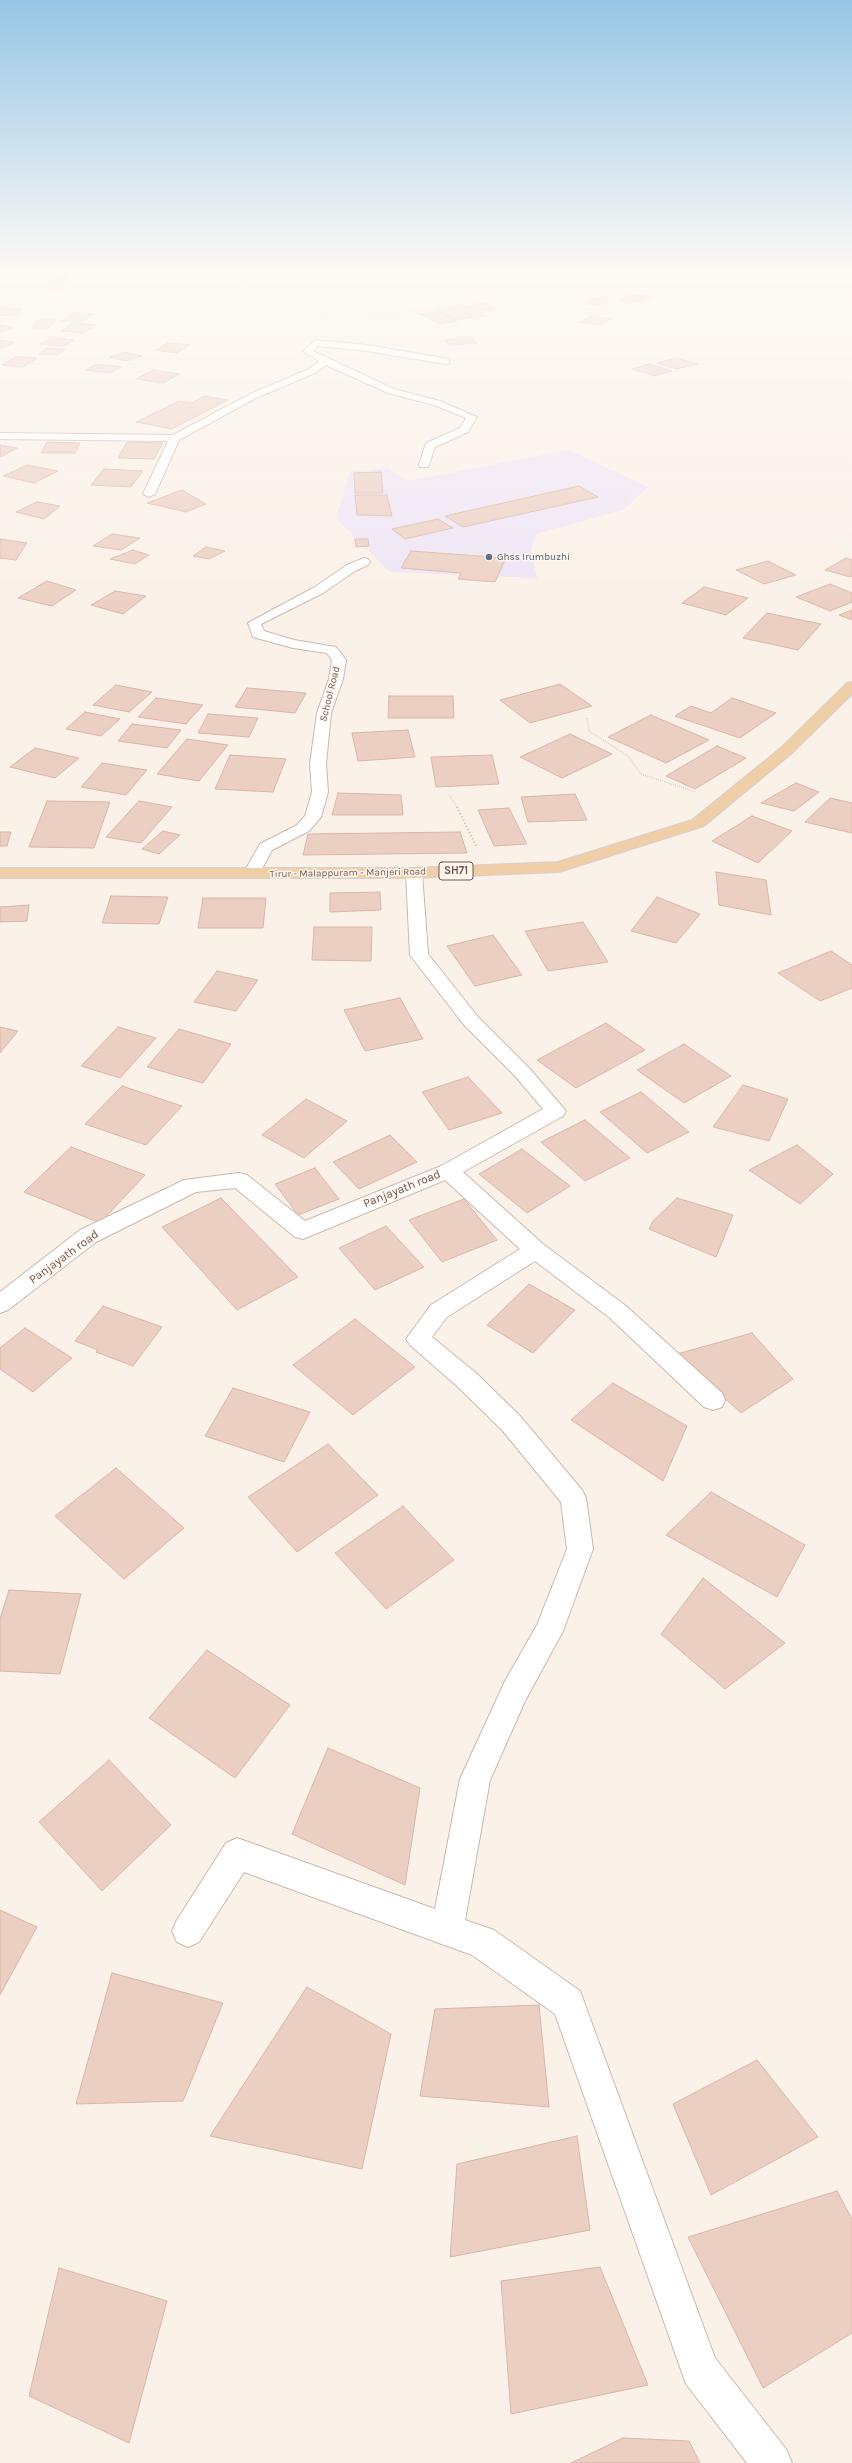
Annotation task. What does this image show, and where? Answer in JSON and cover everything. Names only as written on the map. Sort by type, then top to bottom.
[{"type":"main road","name":"Tirur - Malappuram - Manjeri Road","points":[[0,873],[414,873],[559,867],[698,823],[787,750],[852,686]]},
{"type":"street","points":[[0,436],[175,438],[253,396],[277,386]]},
{"type":"street","points":[[380,386],[391,391],[437,403],[472,417],[464,430],[430,445],[424,465]]},
{"type":"street","points":[[149,494],[175,438]]},
{"type":"street","name":"School Road","points":[[251,874],[266,848],[303,828],[313,817],[320,792],[318,764],[324,713],[336,680],[339,660],[330,650],[293,644],[258,634],[254,623],[319,590],[351,568],[364,562]]},
{"type":"street","name":"Panjayath road","points":[[0,1304],[88,1236],[192,1184],[238,1180],[303,1231],[448,1170],[556,1111],[523,1073],[471,1021],[418,955],[414,873]]},
{"type":"street","points":[[448,1170],[535,1250],[618,1312],[713,1400]]},
{"type":"street","points":[[447,1929],[475,1779],[515,1691],[549,1631],[580,1549],[572,1498],[511,1423],[467,1380],[418,1339],[439,1311],[500,1274],[535,1250]]},
{"type":"street","points":[[188,1931],[237,1854],[482,1942],[568,2003],[700,2370],[772,2463]]},
{"type":"path","points":[[587,718],[590,731],[628,756],[641,774],[725,801]]},
{"type":"path","points":[[449,795],[462,814],[486,870]]},
{"type":"shaded area","points":[[569,450],[648,487],[623,510],[536,534],[531,549],[537,578],[390,572],[336,518],[350,472],[388,468],[408,481]]},
{"type":"building","points":[[204,396],[228,400],[172,429],[136,422],[179,401],[191,403]]},
{"type":"building","points":[[47,442],[80,443],[75,453],[41,453]]},
{"type":"building","points":[[127,442],[163,443],[154,459],[118,458]]},
{"type":"building","points":[[0,445],[17,448],[1,457]]},
{"type":"building","points":[[27,465],[58,471],[34,483],[3,476]]},
{"type":"building","points":[[104,469],[143,471],[131,487],[91,485]]},
{"type":"building","points":[[381,472],[383,493],[355,493],[354,473]]},
{"type":"building","points":[[579,486],[598,497],[463,527],[445,516]]},
{"type":"building","points":[[182,490],[206,504],[186,512],[147,503]]},
{"type":"building","points":[[355,495],[387,495],[392,516],[357,515]]},
{"type":"building","points":[[37,502],[60,506],[44,519],[16,512]]},
{"type":"building","points":[[438,519],[453,528],[405,539],[392,529]]},
{"type":"building","points":[[112,534],[140,538],[121,550],[93,546]]},
{"type":"building","points":[[0,539],[27,543],[16,560],[0,558]]},
{"type":"building","points":[[355,539],[368,539],[369,546],[356,547]]},
{"type":"building","points":[[206,547],[225,551],[209,559],[193,556]]},
{"type":"building","points":[[133,550],[149,555],[135,564],[110,559]]},
{"type":"building","points":[[411,551],[506,558],[495,582],[458,579],[461,573],[401,568]]},
{"type":"building","points":[[846,558],[852,560],[852,576],[850,577],[825,570]]},
{"type":"building","points":[[768,561],[796,575],[764,584],[736,570]]},
{"type":"building","points":[[47,581],[76,590],[52,606],[18,598]]},
{"type":"building","points":[[830,584],[852,593],[852,602],[830,611],[796,597]]},
{"type":"building","points":[[704,587],[748,598],[726,615],[682,603]]},
{"type":"building","points":[[115,591],[146,596],[123,614],[91,605]]},
{"type":"building","points":[[852,610],[852,620],[839,615]]},
{"type":"building","points":[[767,613],[821,624],[798,650],[743,638]]},
{"type":"building","points":[[560,684],[592,706],[530,723],[500,700]]},
{"type":"building","points":[[116,685],[152,692],[129,712],[93,705]]},
{"type":"building","points":[[247,688],[306,693],[295,713],[235,707]]},
{"type":"building","points":[[389,696],[453,696],[454,718],[388,718]]},
{"type":"building","points":[[156,698],[203,705],[186,724],[138,717]]},
{"type":"building","points":[[732,698],[776,713],[740,738],[675,716],[691,706],[711,713]]},
{"type":"building","points":[[85,712],[120,719],[101,736],[66,729]]},
{"type":"building","points":[[208,714],[258,718],[249,737],[198,733]]},
{"type":"building","points":[[651,715],[709,740],[666,763],[608,737]]},
{"type":"building","points":[[132,724],[181,730],[167,748],[118,741]]},
{"type":"building","points":[[408,730],[415,757],[358,761],[352,733]]},
{"type":"building","points":[[570,734],[612,754],[562,778],[520,757]]},
{"type":"building","points":[[187,739],[228,745],[199,781],[157,774]]},
{"type":"building","points":[[717,746],[746,758],[695,789],[666,776]]},
{"type":"building","points":[[35,748],[79,758],[55,778],[10,767]]},
{"type":"building","points":[[230,755],[286,759],[273,792],[215,789]]},
{"type":"building","points":[[492,755],[499,784],[436,787],[431,757]]},
{"type":"building","points":[[102,763],[147,770],[126,795],[81,787]]},
{"type":"building","points":[[796,783],[819,792],[794,811],[761,803]]},
{"type":"building","points":[[338,793],[401,795],[403,815],[332,815]]},
{"type":"building","points":[[575,794],[587,820],[528,822],[521,797]]},
{"type":"building","points":[[830,798],[852,803],[852,833],[805,822]]},
{"type":"building","points":[[47,801],[110,802],[94,848],[29,847]]},
{"type":"building","points":[[139,801],[172,807],[141,843],[106,837]]},
{"type":"building","points":[[509,808],[527,844],[494,846],[478,810]]},
{"type":"building","points":[[752,816],[792,831],[758,863],[712,841]]},
{"type":"building","points":[[163,831],[180,835],[159,854],[142,849]]},
{"type":"building","points":[[0,832],[11,832],[7,846],[0,846]]},
{"type":"building","points":[[460,832],[467,853],[303,855],[308,834]]},
{"type":"building","points":[[716,872],[766,880],[771,915],[719,905]]},
{"type":"building","points":[[380,892],[381,910],[330,912],[330,893]]},
{"type":"building","points":[[111,896],[168,897],[159,924],[102,923]]},
{"type":"building","points":[[657,897],[700,914],[676,943],[631,931]]},
{"type":"building","points":[[203,898],[266,898],[263,928],[198,928]]},
{"type":"building","points":[[29,905],[27,921],[0,922],[0,907]]},
{"type":"building","points":[[583,922],[608,962],[548,971],[525,931]]},
{"type":"building","points":[[314,927],[372,927],[371,961],[312,960]]},
{"type":"building","points":[[493,935],[522,975],[475,986],[447,946]]},
{"type":"building","points":[[831,951],[852,965],[852,988],[820,1001],[778,973]]},
{"type":"building","points":[[217,971],[258,980],[236,1011],[194,1002]]},
{"type":"building","points":[[400,998],[423,1039],[365,1051],[344,1010]]},
{"type":"building","points":[[606,1023],[645,1050],[576,1088],[537,1060]]},
{"type":"building","points":[[0,1027],[18,1031],[0,1053]]},
{"type":"building","points":[[118,1027],[156,1038],[120,1078],[81,1066]]},
{"type":"building","points":[[179,1029],[231,1044],[203,1083],[147,1067]]},
{"type":"building","points":[[684,1044],[731,1076],[684,1103],[637,1070]]},
{"type":"building","points":[[468,1077],[502,1113],[449,1130],[422,1092]]},
{"type":"building","points":[[743,1085],[788,1099],[769,1141],[713,1127]]},
{"type":"building","points":[[122,1086],[182,1106],[146,1145],[85,1124]]},
{"type":"building","points":[[641,1092],[689,1132],[647,1153],[600,1112]]},
{"type":"building","points":[[306,1099],[347,1121],[304,1158],[262,1135]]},
{"type":"building","points":[[585,1120],[630,1158],[585,1181],[541,1142]]},
{"type":"building","points":[[390,1135],[417,1162],[359,1189],[333,1162]]},
{"type":"building","points":[[797,1145],[833,1174],[800,1204],[749,1170]]},
{"type":"building","points":[[71,1147],[145,1175],[100,1223],[24,1192]]},
{"type":"building","points":[[522,1149],[570,1186],[527,1213],[479,1174]]},
{"type":"building","points":[[315,1168],[339,1199],[298,1215],[275,1184]]},
{"type":"building","points":[[221,1198],[298,1277],[237,1310],[162,1227]]},
{"type":"building","points":[[677,1198],[733,1215],[716,1257],[649,1229],[653,1221]]},
{"type":"building","points":[[464,1199],[497,1240],[442,1262],[409,1220]]},
{"type":"building","points":[[386,1226],[424,1267],[375,1290],[339,1248]]},
{"type":"building","points":[[529,1284],[575,1310],[533,1353],[487,1325]]},
{"type":"building","points":[[103,1306],[162,1327],[133,1366],[96,1352],[98,1350],[75,1341]]},
{"type":"building","points":[[355,1319],[415,1367],[353,1415],[293,1365]]},
{"type":"building","points":[[25,1328],[72,1358],[33,1392],[0,1369],[0,1348]]},
{"type":"building","points":[[752,1333],[793,1379],[741,1413],[677,1354]]},
{"type":"building","points":[[613,1383],[687,1426],[663,1481],[571,1420]]},
{"type":"building","points":[[233,1388],[310,1412],[284,1462],[205,1436]]},
{"type":"building","points":[[328,1444],[378,1495],[297,1552],[248,1497]]},
{"type":"building","points":[[116,1468],[184,1528],[124,1579],[55,1516]]},
{"type":"building","points":[[711,1492],[805,1545],[777,1597],[666,1535]]},
{"type":"building","points":[[403,1506],[454,1560],[386,1609],[335,1553]]},
{"type":"building","points":[[703,1578],[785,1643],[725,1689],[661,1634]]},
{"type":"building","points":[[9,1590],[81,1594],[60,1674],[0,1671],[0,1619]]},
{"type":"building","points":[[207,1650],[290,1705],[235,1778],[149,1718]]},
{"type":"building","points":[[328,1748],[420,1788],[405,1885],[292,1834]]},
{"type":"building","points":[[109,1760],[171,1825],[102,1891],[39,1822]]},
{"type":"building","points":[[0,1910],[37,1927],[0,1995]]},
{"type":"building","points":[[112,1973],[223,2003],[183,2101],[76,2104]]},
{"type":"building","points":[[307,1987],[391,2034],[362,2169],[210,2136]]},
{"type":"building","points":[[539,2005],[549,2107],[420,2096],[435,2009]]},
{"type":"building","points":[[757,2060],[818,2137],[711,2195],[673,2104]]},
{"type":"building","points":[[577,2136],[590,2230],[450,2257],[457,2164]]},
{"type":"building","points":[[837,2191],[852,2219],[852,2333],[763,2388],[688,2237]]},
{"type":"building","points":[[600,2267],[648,2385],[511,2414],[501,2281]]},
{"type":"building","points":[[59,2268],[167,2301],[129,2443],[29,2396]]},
{"type":"building","points":[[623,2438],[689,2441],[700,2463],[571,2463]]},
{"type":"place","name":"Ghss Irumbuzhi","points":[[489,557]]}]
